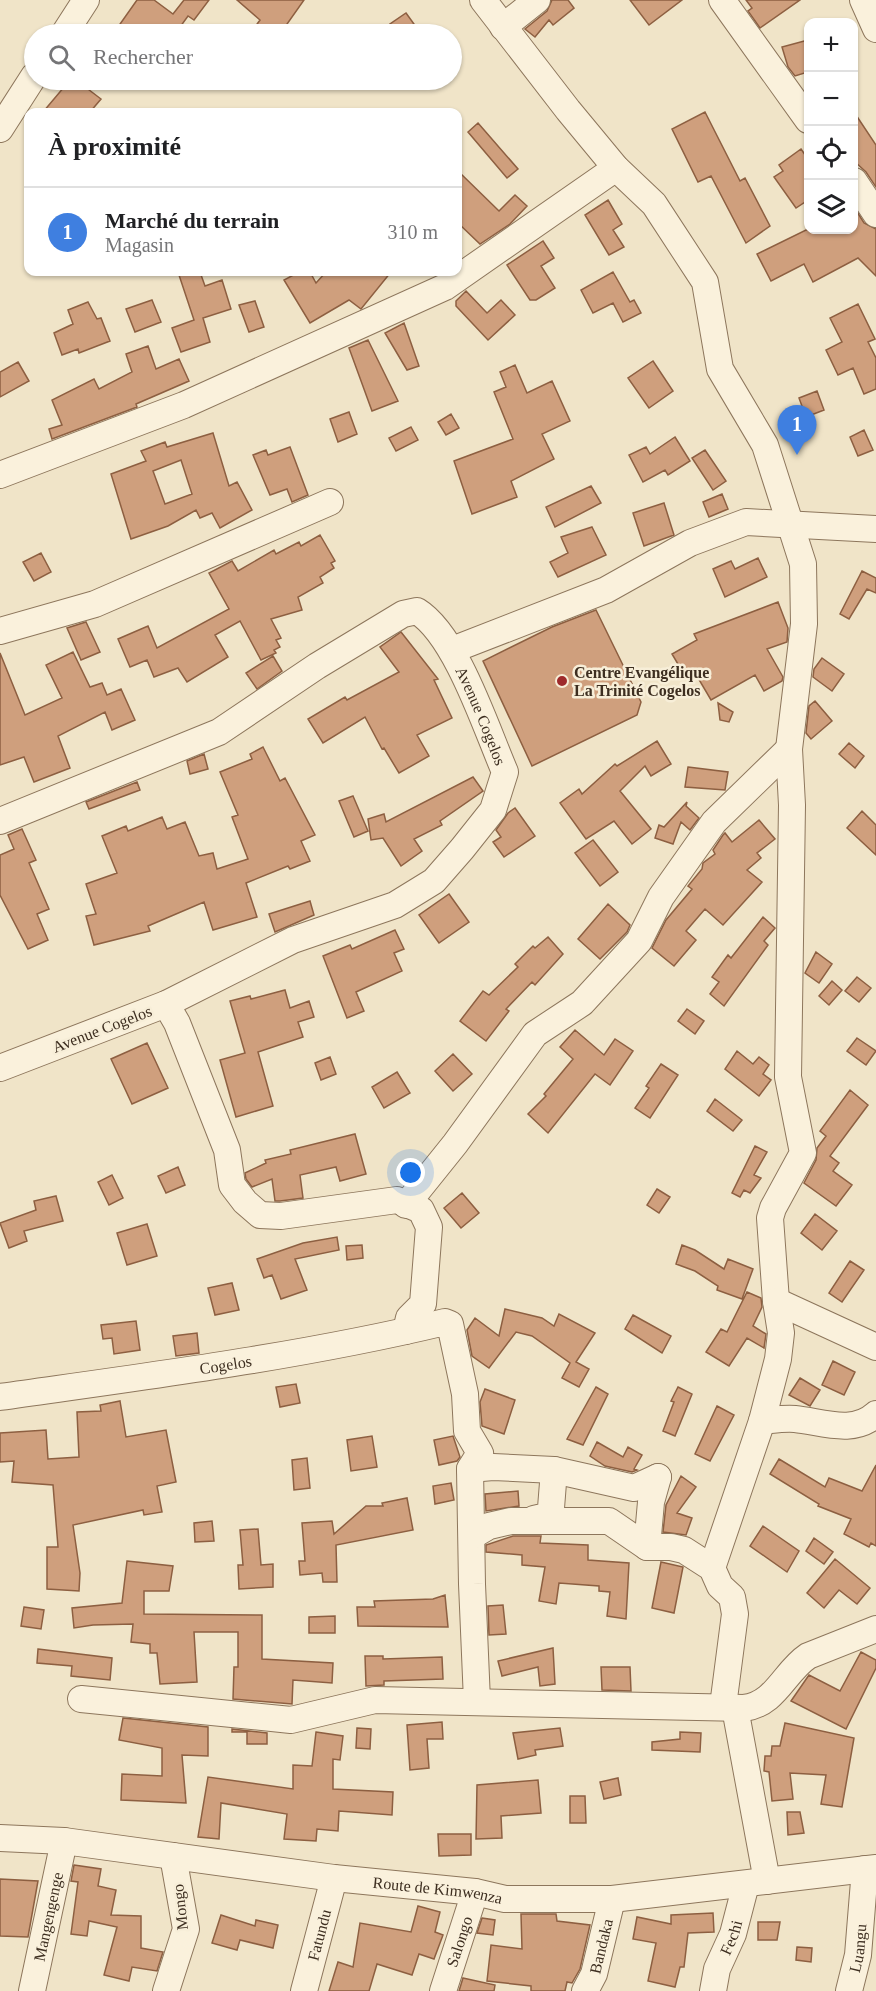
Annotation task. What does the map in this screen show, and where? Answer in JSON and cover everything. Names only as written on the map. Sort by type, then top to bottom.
[{"type":"street","points":[[70,24],[86,0]]},
{"type":"street","points":[[483,0],[616,168],[654,204],[705,282],[720,369],[765,445],[803,564],[804,624],[789,749],[792,864],[788,1077],[803,1153],[773,1208],[770,1218],[776,1301],[781,1333],[771,1389],[712,1568]]},
{"type":"street","points":[[503,27],[537,0]]},
{"type":"street","points":[[722,0],[804,114]]},
{"type":"street","points":[[863,0],[876,29]]},
{"type":"street","points":[[0,129],[25,90]]},
{"type":"street","points":[[462,275],[616,168]]},
{"type":"street","points":[[858,187],[876,214]]},
{"type":"street","points":[[0,475],[184,405],[445,287],[461,276]]},
{"type":"street","points":[[0,632],[95,604],[330,502]]},
{"type":"street","points":[[452,650],[606,590],[690,543],[746,522],[876,530]]},
{"type":"street","name":"Avenue Cogelos","points":[[0,821],[219,732],[317,666],[402,614],[417,611],[429,618],[452,650],[505,772],[494,810],[434,881],[395,905],[293,940],[166,1004],[0,1068]]},
{"type":"street","points":[[406,1205],[455,1144],[535,1034],[582,1003],[639,941],[661,897],[714,822],[789,749]]},
{"type":"street","points":[[166,1004],[177,1023],[227,1150],[232,1185],[245,1202],[260,1215],[281,1216],[397,1200],[420,1210],[429,1227],[423,1304],[409,1318],[406,1332]]},
{"type":"street","points":[[776,1301],[875,1345]]},
{"type":"street","name":"Cogelos","points":[[0,1397],[151,1376],[406,1332],[445,1322],[450,1324],[465,1394],[466,1431],[480,1453],[470,1469]]},
{"type":"street","points":[[762,1421],[792,1419],[848,1426],[861,1425],[876,1414]]},
{"type":"street","points":[[477,1701],[470,1469],[493,1467],[554,1470],[634,1488],[658,1477],[651,1502],[647,1547]]},
{"type":"street","points":[[472,1536],[489,1526],[547,1516],[551,1508],[554,1470]]},
{"type":"street","points":[[534,1519],[609,1521],[647,1547],[671,1547],[684,1551],[712,1568],[720,1586],[732,1598],[735,1614],[729,1707],[756,1882]]},
{"type":"street","points":[[81,1699],[291,1720],[375,1700],[756,1707],[767,1700],[808,1656],[876,1629]]},
{"type":"street","name":"Route de Kimwenza","points":[[0,1838],[64,1841],[334,1878],[476,1892],[505,1899],[612,1899],[871,1868]]},
{"type":"street","name":"Mangengenge","points":[[32,1991],[64,1841]]},
{"type":"street","name":"Mongo","points":[[166,1991],[186,1929],[173,1856]]},
{"type":"street","name":"Luangu","points":[[849,1991],[858,1955],[871,1868]]},
{"type":"street","name":"Fatundu","points":[[304,1991],[334,1878]]},
{"type":"street","name":"Fechi","points":[[713,1991],[717,1969],[756,1882]]},
{"type":"street","name":"Salongo","points":[[443,1991],[476,1892]]},
{"type":"street","name":"Bandaka","points":[[585,1991],[594,1974],[612,1899]]},
{"type":"building","points":[[137,0],[154,0],[173,14],[184,0],[209,0],[194,20],[188,16],[182,24],[120,24]]},
{"type":"building","points":[[237,0],[304,0],[287,24],[257,24],[260,20]]},
{"type":"building","points":[[552,0],[568,0],[574,8],[553,25],[549,20],[535,37],[525,29],[547,11]]},
{"type":"building","points":[[630,0],[682,0],[649,25]]},
{"type":"building","points":[[746,0],[800,0],[760,28],[748,11],[752,8]]},
{"type":"building","points":[[406,13],[414,24],[390,24]]},
{"type":"building","points":[[804,41],[804,73],[795,76],[788,67],[782,47]]},
{"type":"building","points":[[62,90],[89,90],[101,99],[93,108],[46,108]]},
{"type":"building","points":[[705,112],[740,181],[745,178],[770,226],[746,243],[711,176],[698,182],[672,129]]},
{"type":"building","points":[[858,118],[876,145],[876,187],[858,165]]},
{"type":"building","points":[[478,123],[518,169],[507,178],[468,132]]},
{"type":"building","points":[[801,149],[804,153],[804,203],[796,208],[774,177],[783,171],[779,165]]},
{"type":"building","points":[[462,175],[499,211],[515,195],[527,206],[510,224],[480,244],[462,227]]},
{"type":"building","points":[[608,200],[622,224],[613,230],[624,247],[609,255],[585,215]]},
{"type":"building","points":[[858,213],[864,223],[876,229],[876,276],[858,258],[813,282],[804,264],[771,281],[757,254],[804,231],[804,234],[858,234]]},
{"type":"building","points":[[543,241],[554,258],[541,266],[555,288],[536,300],[530,300],[507,265]]},
{"type":"building","points":[[613,272],[630,302],[634,300],[641,313],[623,322],[613,303],[593,313],[581,290]]},
{"type":"building","points":[[179,276],[201,276],[205,286],[222,280],[231,309],[203,318],[210,342],[181,352],[172,328],[194,320]]},
{"type":"building","points":[[292,276],[312,276],[316,283],[322,276],[388,276],[361,309],[349,300],[310,323],[284,280]]},
{"type":"building","points":[[466,291],[487,313],[501,300],[515,315],[488,340],[456,306],[456,301]]},
{"type":"building","points":[[152,300],[161,322],[135,332],[126,309]]},
{"type":"building","points":[[255,301],[264,327],[249,332],[239,305]]},
{"type":"building","points":[[88,302],[97,319],[101,318],[110,341],[79,353],[78,349],[62,355],[54,333],[73,324],[68,310]]},
{"type":"building","points":[[858,304],[875,339],[868,342],[876,358],[876,389],[864,394],[853,368],[838,375],[826,350],[842,342],[830,318]]},
{"type":"building","points":[[404,323],[419,366],[407,370],[385,333]]},
{"type":"building","points":[[368,340],[398,401],[372,411],[349,348]]},
{"type":"building","points":[[148,346],[156,369],[179,359],[189,381],[136,404],[137,407],[52,439],[49,429],[62,425],[52,400],[94,379],[99,389],[132,372],[126,354]]},
{"type":"building","points":[[653,361],[673,391],[649,408],[628,378]]},
{"type":"building","points":[[18,362],[29,381],[0,397],[0,372]]},
{"type":"building","points":[[515,365],[527,393],[552,381],[570,421],[542,434],[554,459],[511,481],[517,497],[472,514],[454,461],[513,439],[494,392],[506,387],[500,372]]},
{"type":"building","points":[[817,391],[824,410],[806,417],[799,398]]},
{"type":"building","points":[[799,411],[806,427],[793,433],[786,417]]},
{"type":"building","points":[[349,412],[357,434],[338,442],[330,419]]},
{"type":"building","points":[[451,414],[459,428],[446,435],[438,422]]},
{"type":"building","points":[[411,427],[418,440],[396,451],[389,438]]},
{"type":"building","points":[[864,430],[873,450],[858,456],[850,437]]},
{"type":"building","points":[[213,433],[229,486],[237,482],[252,510],[220,528],[212,513],[200,518],[196,510],[168,526],[131,539],[111,474],[146,461],[141,451],[165,442],[167,447]],"holes":[[[181,460],[192,494],[165,504],[153,471]]]},
{"type":"building","points":[[675,437],[690,461],[668,475],[665,470],[643,482],[629,455],[646,447],[650,454]]},
{"type":"building","points":[[290,447],[308,495],[292,502],[287,489],[270,495],[253,455],[266,450],[268,455]]},
{"type":"building","points":[[705,450],[726,481],[713,490],[692,458]]},
{"type":"building","points":[[591,486],[601,503],[555,527],[546,507]]},
{"type":"building","points":[[722,494],[728,509],[709,517],[703,502]]},
{"type":"building","points":[[664,503],[674,535],[644,546],[633,513]]},
{"type":"building","points":[[592,527],[606,555],[558,577],[550,562],[568,553],[561,537]]},
{"type":"building","points":[[320,535],[335,561],[331,563],[334,568],[320,577],[323,583],[298,597],[302,610],[271,619],[281,638],[276,640],[280,647],[274,650],[276,653],[261,660],[240,621],[215,635],[228,657],[187,682],[178,668],[154,677],[147,660],[130,667],[118,639],[148,626],[157,648],[229,609],[209,573],[232,561],[238,571],[274,550],[276,554],[299,542],[301,546]]},
{"type":"building","points":[[41,553],[51,572],[34,581],[23,562]]},
{"type":"building","points":[[758,558],[767,577],[725,597],[713,569],[731,561],[735,569]]},
{"type":"building","points":[[862,571],[876,578],[876,593],[867,589],[849,619],[840,614]]},
{"type":"building","points":[[778,602],[788,628],[787,642],[767,649],[783,677],[782,681],[764,691],[755,675],[711,700],[694,671],[685,676],[672,654],[697,640],[694,634]]},
{"type":"building","name":"Centre Evangélique La Trinité Cogelos","points":[[596,610],[641,702],[637,715],[532,766],[483,661],[552,627]]},
{"type":"building","points":[[86,622],[100,652],[81,660],[67,628]]},
{"type":"building","points":[[401,632],[438,679],[434,680],[452,718],[417,735],[429,756],[399,773],[384,748],[382,749],[365,717],[323,743],[308,719],[345,697],[347,700],[399,672],[380,647]]},
{"type":"building","points":[[73,652],[90,687],[102,683],[107,695],[121,689],[135,720],[112,730],[105,712],[58,736],[70,768],[34,782],[24,757],[0,765],[0,653],[25,715],[62,698],[46,665]]},
{"type":"building","points":[[273,656],[282,671],[257,689],[246,673]]},
{"type":"building","points":[[822,658],[844,674],[832,691],[813,677],[814,669]]},
{"type":"building","points":[[815,701],[832,721],[811,739],[806,733],[809,706]]},
{"type":"building","points":[[718,703],[733,712],[729,722],[720,720]]},
{"type":"building","points":[[657,741],[671,764],[651,776],[645,766],[620,791],[651,829],[632,844],[614,821],[586,839],[560,803],[579,789],[582,794],[615,764],[617,766]]},
{"type":"building","points":[[849,743],[864,756],[855,768],[839,754]]},
{"type":"building","points":[[263,747],[280,781],[285,778],[315,835],[301,841],[310,861],[290,869],[288,866],[246,883],[257,917],[213,930],[204,902],[148,926],[150,931],[94,945],[86,916],[96,914],[86,884],[117,873],[102,836],[126,826],[128,831],[162,817],[167,829],[185,822],[199,856],[213,853],[217,869],[248,859],[232,817],[238,815],[220,772],[252,759],[250,754]]},
{"type":"building","points":[[204,754],[208,769],[190,774],[187,761]]},
{"type":"building","points":[[688,767],[728,772],[725,790],[685,787]]},
{"type":"building","points":[[473,777],[483,791],[440,821],[442,825],[414,839],[422,851],[401,866],[383,838],[371,840],[368,819],[384,814],[386,822]]},
{"type":"building","points":[[137,782],[140,790],[89,809],[86,802]]},
{"type":"building","points":[[353,796],[368,831],[354,837],[339,801]]},
{"type":"building","points":[[687,802],[686,806],[699,818],[690,830],[681,822],[673,844],[655,838],[659,825],[664,827]]},
{"type":"building","points":[[515,808],[535,836],[504,857],[493,842],[501,837],[496,830],[508,813]]},
{"type":"building","points":[[862,811],[876,825],[876,855],[847,828]]},
{"type":"building","points":[[759,820],[775,839],[757,853],[761,858],[747,870],[762,882],[723,925],[705,909],[686,931],[696,940],[674,966],[652,948],[666,920],[692,889],[688,886],[702,869],[703,863],[715,854],[713,850],[723,835],[725,833],[732,842]]},
{"type":"building","points":[[22,829],[36,860],[29,863],[49,909],[37,914],[48,940],[28,949],[0,895],[0,855],[14,849],[8,835]]},
{"type":"building","points":[[593,840],[618,872],[600,886],[575,853]]},
{"type":"building","points":[[449,894],[469,922],[439,943],[419,915]]},
{"type":"building","points":[[310,901],[314,915],[275,932],[269,914]]},
{"type":"building","points":[[608,904],[630,925],[627,932],[600,959],[578,939]]},
{"type":"building","points":[[763,917],[775,928],[764,941],[768,945],[724,1006],[710,994],[719,982],[712,977],[728,955],[731,958]]},
{"type":"building","points":[[395,930],[404,949],[394,953],[402,971],[356,992],[364,1011],[347,1018],[323,956],[350,945],[352,949]]},
{"type":"building","points":[[548,937],[563,954],[535,985],[532,982],[506,1009],[509,1011],[486,1041],[460,1021],[483,991],[489,995],[518,967],[515,964],[533,946],[535,948]]},
{"type":"building","points":[[816,952],[832,964],[819,983],[805,973]]},
{"type":"building","points":[[857,977],[871,988],[859,1002],[845,991]]},
{"type":"building","points":[[832,981],[842,990],[829,1005],[819,996]]},
{"type":"building","points":[[285,990],[290,1008],[309,1001],[314,1017],[298,1022],[303,1037],[258,1052],[273,1106],[236,1117],[220,1060],[245,1053],[230,1001],[250,996],[251,999]]},
{"type":"building","points":[[687,1009],[704,1021],[695,1034],[678,1021]]},
{"type":"building","points":[[575,1030],[604,1055],[615,1039],[633,1051],[610,1085],[595,1074],[548,1133],[528,1114],[546,1096],[544,1094],[573,1059],[560,1047]]},
{"type":"building","points":[[857,1038],[876,1051],[866,1065],[847,1051]]},
{"type":"building","points":[[147,1043],[168,1088],[132,1104],[111,1059]]},
{"type":"building","points":[[737,1051],[753,1064],[759,1057],[769,1065],[763,1074],[771,1080],[759,1096],[725,1069]]},
{"type":"building","points":[[453,1054],[472,1074],[453,1091],[435,1071]]},
{"type":"building","points":[[330,1057],[336,1074],[321,1080],[315,1063]]},
{"type":"building","points":[[661,1064],[678,1075],[650,1118],[635,1108],[649,1088],[646,1086]]},
{"type":"building","points":[[397,1072],[410,1093],[384,1108],[372,1087]]},
{"type":"building","points":[[850,1090],[868,1105],[830,1156],[839,1163],[833,1171],[852,1185],[836,1206],[804,1183],[816,1160],[817,1148],[826,1136],[820,1131]]},
{"type":"building","points":[[715,1099],[742,1120],[733,1131],[707,1111]]},
{"type":"building","points":[[355,1134],[366,1174],[340,1181],[336,1167],[300,1175],[303,1198],[280,1201],[275,1201],[272,1179],[252,1187],[246,1179],[245,1173],[266,1163],[265,1160],[291,1154],[290,1150]]},
{"type":"building","points":[[755,1146],[767,1152],[754,1175],[761,1178],[750,1193],[744,1190],[740,1197],[732,1193]]},
{"type":"building","points":[[178,1167],[185,1185],[166,1193],[158,1176]]},
{"type":"building","points":[[112,1175],[123,1198],[109,1205],[98,1182]]},
{"type":"building","points":[[657,1189],[670,1197],[659,1213],[647,1205]]},
{"type":"building","points":[[462,1193],[479,1213],[461,1228],[444,1208]]},
{"type":"building","points":[[56,1196],[63,1221],[24,1231],[27,1241],[9,1248],[0,1223],[36,1210],[34,1201]]},
{"type":"building","points":[[815,1214],[837,1231],[822,1250],[801,1233]]},
{"type":"building","points":[[147,1224],[157,1256],[127,1265],[117,1233]]},
{"type":"building","points":[[337,1237],[339,1250],[295,1259],[307,1290],[281,1299],[272,1275],[264,1278],[257,1259],[303,1243]]},
{"type":"building","points":[[362,1245],[363,1258],[347,1260],[346,1246]]},
{"type":"building","points":[[682,1245],[695,1250],[724,1269],[728,1259],[753,1269],[742,1299],[717,1290],[718,1286],[695,1271],[676,1264]]},
{"type":"building","points":[[850,1261],[864,1270],[842,1302],[829,1293]]},
{"type":"building","points":[[232,1283],[239,1310],[215,1315],[208,1288]]},
{"type":"building","points":[[747,1292],[761,1298],[762,1307],[753,1326],[766,1334],[764,1348],[747,1338],[729,1366],[706,1352],[721,1329],[727,1332]]},
{"type":"building","points":[[505,1309],[542,1318],[554,1326],[559,1314],[595,1333],[576,1362],[589,1369],[579,1387],[562,1378],[570,1363],[532,1336],[516,1332],[489,1368],[472,1356],[467,1330],[475,1318],[499,1336]]},
{"type":"building","points":[[633,1315],[671,1336],[662,1353],[625,1329]]},
{"type":"building","points":[[136,1321],[140,1350],[114,1354],[112,1338],[103,1339],[101,1325]]},
{"type":"building","points":[[197,1333],[199,1353],[176,1356],[173,1336]]},
{"type":"building","points":[[833,1361],[855,1372],[844,1395],[822,1385]]},
{"type":"building","points":[[800,1378],[820,1390],[810,1406],[789,1395]]},
{"type":"building","points":[[296,1384],[300,1403],[280,1407],[276,1387]]},
{"type":"building","points":[[596,1387],[608,1394],[583,1445],[567,1439]]},
{"type":"building","points":[[678,1387],[692,1394],[675,1436],[663,1431],[674,1402],[671,1401]]},
{"type":"building","points":[[485,1389],[515,1400],[504,1434],[482,1426],[480,1402]]},
{"type":"building","points":[[120,1401],[126,1437],[166,1430],[176,1482],[157,1486],[162,1512],[144,1515],[143,1510],[73,1525],[80,1573],[79,1591],[47,1589],[47,1547],[58,1547],[53,1485],[12,1482],[14,1461],[0,1462],[0,1433],[46,1430],[48,1459],[79,1457],[77,1412],[101,1411],[100,1405]]},
{"type":"building","points":[[717,1406],[734,1415],[710,1461],[695,1454]]},
{"type":"building","points":[[372,1436],[377,1467],[351,1471],[347,1440]]},
{"type":"building","points":[[453,1436],[460,1457],[457,1461],[439,1465],[434,1440]]},
{"type":"building","points":[[597,1442],[623,1457],[628,1447],[642,1455],[634,1469],[637,1470],[632,1472],[605,1466],[590,1456]]},
{"type":"building","points":[[307,1458],[310,1488],[294,1490],[292,1460]]},
{"type":"building","points":[[779,1459],[825,1487],[829,1478],[862,1491],[876,1465],[876,1546],[871,1543],[869,1547],[844,1534],[851,1519],[818,1506],[819,1504],[770,1474]]},
{"type":"building","points":[[681,1476],[696,1487],[677,1513],[692,1518],[686,1535],[663,1532],[666,1505]]},
{"type":"building","points":[[451,1483],[454,1500],[435,1504],[433,1486]]},
{"type":"building","points":[[518,1491],[519,1506],[486,1511],[485,1494]]},
{"type":"building","points":[[407,1498],[413,1530],[336,1545],[337,1582],[323,1582],[322,1573],[300,1575],[299,1561],[305,1561],[302,1523],[332,1521],[334,1534],[366,1506],[383,1506],[382,1503]]},
{"type":"building","points":[[212,1521],[214,1541],[195,1542],[194,1523]]},
{"type":"building","points":[[763,1526],[799,1551],[787,1572],[750,1546]]},
{"type":"building","points":[[258,1529],[261,1565],[273,1564],[273,1587],[239,1589],[238,1565],[243,1565],[240,1530]]},
{"type":"building","points":[[513,1536],[541,1536],[540,1543],[588,1545],[588,1560],[629,1563],[626,1619],[607,1616],[610,1592],[599,1591],[599,1586],[559,1583],[556,1604],[539,1601],[545,1567],[522,1565],[522,1555],[486,1552],[486,1545]]},
{"type":"building","points":[[814,1538],[833,1552],[824,1564],[806,1551]]},
{"type":"building","points":[[835,1559],[870,1588],[857,1604],[839,1590],[824,1608],[807,1593]]},
{"type":"building","points":[[127,1561],[173,1566],[169,1591],[144,1591],[144,1614],[262,1615],[262,1659],[333,1663],[332,1683],[293,1680],[292,1704],[233,1699],[234,1667],[238,1667],[238,1632],[194,1632],[197,1682],[160,1684],[157,1653],[150,1653],[150,1644],[131,1642],[133,1624],[74,1628],[72,1608],[122,1603]]},
{"type":"building","points":[[661,1562],[683,1567],[674,1613],[652,1608]]},
{"type":"building","points":[[445,1595],[448,1627],[358,1626],[357,1607],[375,1607],[374,1601],[433,1599]]},
{"type":"building","points":[[503,1605],[506,1634],[489,1635],[488,1606]]},
{"type":"building","points":[[24,1607],[44,1610],[41,1629],[21,1626]]},
{"type":"building","points":[[335,1616],[335,1633],[309,1633],[309,1617]]},
{"type":"building","points":[[553,1648],[555,1684],[540,1686],[538,1667],[502,1676],[498,1661]]},
{"type":"building","points":[[38,1649],[112,1658],[110,1680],[71,1676],[72,1666],[37,1663]]},
{"type":"building","points":[[861,1652],[876,1660],[876,1668],[846,1729],[791,1701],[809,1675],[840,1691]]},
{"type":"building","points":[[365,1656],[383,1656],[383,1659],[442,1657],[443,1679],[384,1681],[384,1685],[366,1686]]},
{"type":"building","points":[[601,1667],[630,1667],[631,1691],[602,1690]]},
{"type":"building","points":[[123,1718],[208,1727],[208,1756],[182,1755],[186,1803],[121,1800],[122,1774],[162,1776],[162,1748],[119,1740]]},
{"type":"building","points":[[442,1722],[443,1739],[427,1739],[429,1768],[410,1770],[407,1725]]},
{"type":"building","points":[[785,1723],[854,1738],[842,1807],[821,1804],[826,1775],[790,1773],[793,1799],[772,1801],[769,1772],[764,1771],[765,1756],[771,1756],[772,1746],[780,1746]]},
{"type":"building","points":[[357,1728],[371,1729],[370,1749],[356,1748]]},
{"type":"building","points":[[560,1728],[563,1746],[535,1750],[536,1755],[518,1759],[513,1733]]},
{"type":"building","points":[[232,1729],[267,1733],[267,1744],[247,1744],[247,1732],[232,1732]]},
{"type":"building","points":[[316,1732],[343,1736],[340,1760],[333,1759],[333,1789],[393,1792],[392,1815],[339,1811],[338,1831],[317,1829],[316,1841],[284,1839],[287,1814],[221,1803],[219,1839],[198,1837],[208,1777],[293,1789],[293,1765],[312,1766]]},
{"type":"building","points":[[680,1732],[701,1733],[700,1752],[652,1750],[652,1742],[680,1739]]},
{"type":"building","points":[[618,1778],[621,1795],[604,1799],[600,1782]]},
{"type":"building","points":[[538,1780],[541,1813],[501,1816],[502,1838],[476,1839],[477,1785]]},
{"type":"building","points":[[570,1796],[585,1796],[586,1823],[570,1823]]},
{"type":"building","points":[[787,1812],[800,1812],[804,1833],[788,1835]]},
{"type":"building","points":[[438,1834],[471,1834],[471,1855],[439,1856]]},
{"type":"building","points":[[74,1865],[101,1869],[98,1886],[116,1890],[111,1915],[141,1916],[141,1948],[163,1952],[157,1971],[132,1967],[129,1981],[104,1975],[117,1927],[89,1921],[87,1936],[71,1934],[78,1882],[71,1881]]},
{"type":"building","points":[[0,1879],[38,1881],[28,1937],[0,1936]]},
{"type":"building","points":[[418,1906],[440,1912],[435,1932],[443,1935],[434,1959],[419,1954],[412,1975],[377,1964],[369,1991],[329,1991],[338,1962],[353,1967],[360,1923],[411,1932]]},
{"type":"building","points":[[713,1913],[714,1932],[688,1933],[684,1967],[680,1967],[675,1987],[648,1981],[656,1943],[633,1939],[637,1917],[671,1924],[671,1915]]},
{"type":"building","points":[[521,1914],[556,1914],[557,1921],[590,1925],[580,1969],[572,1983],[567,1982],[565,1991],[531,1991],[531,1986],[487,1981],[491,1945],[522,1949]]},
{"type":"building","points":[[221,1915],[255,1926],[256,1920],[278,1925],[273,1948],[240,1940],[237,1950],[212,1943]]},
{"type":"building","points":[[482,1918],[495,1920],[493,1935],[477,1933]]},
{"type":"building","points":[[758,1922],[780,1922],[777,1940],[758,1940]]},
{"type":"building","points":[[797,1947],[812,1948],[811,1962],[796,1960]]},
{"type":"building","points":[[463,1978],[495,1985],[494,1991],[459,1991]]},
{"type":"place","name":"Marché du terrain","points":[[797,455]]},
{"type":"place","name":"Centre Evangélique La Trinité Cogelos","points":[[562,681]]}]
